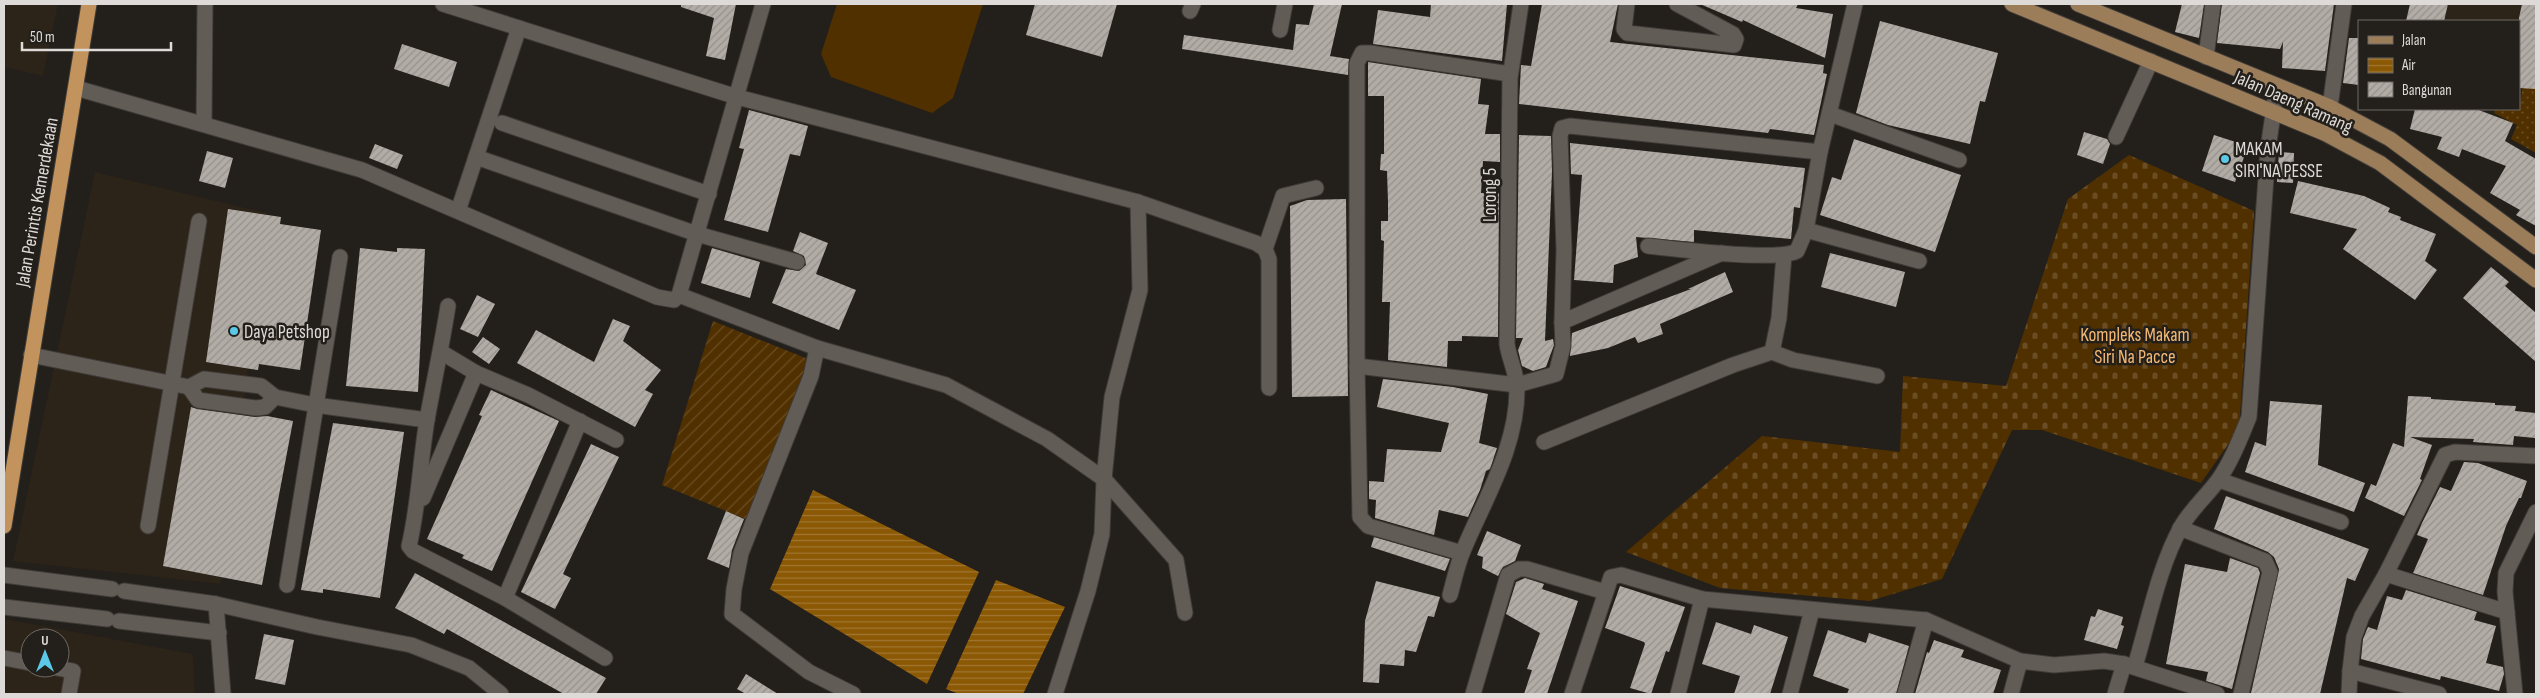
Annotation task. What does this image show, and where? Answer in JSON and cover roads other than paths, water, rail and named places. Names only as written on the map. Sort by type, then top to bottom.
[{"type":"highway","name":"Jalan Perintis Kemerdekaan","points":[[4,526],[89,4]]},
{"type":"main road","name":"Jalan Daeng Ramang","points":[[2012,4],[2324,133],[2380,163],[2536,280]]},
{"type":"main road","name":"Jalan Daeng Ramang","points":[[2078,4],[2330,107],[2390,139],[2536,247]]},
{"type":"main road","points":[[2151,61],[2161,38]]},
{"type":"street","points":[[204,124],[206,4]]},
{"type":"street","points":[[443,4],[736,96],[1138,202],[1256,243],[1265,249],[1270,259],[1270,388]]},
{"type":"street","points":[[76,88],[362,170],[658,297],[674,300],[679,295],[763,4]]},
{"type":"street","points":[[1280,30],[1285,4]]},
{"type":"street","name":"Lorong 5","points":[[1450,595],[1462,553],[1503,463],[1512,433],[1517,385],[1507,344],[1510,74],[1521,4]]},
{"type":"street","points":[[1627,4],[1624,28],[1627,33],[1734,45],[1736,39],[1733,34],[1678,4]]},
{"type":"street","points":[[1648,246],[1722,253],[1784,255],[1797,251],[1806,230],[1820,152],[1855,4]]},
{"type":"street","points":[[2206,57],[2213,4]]},
{"type":"street","points":[[2324,133],[2330,107],[2344,4]]},
{"type":"street","points":[[458,211],[519,28]]},
{"type":"street","points":[[1462,553],[1368,526],[1360,517],[1357,366],[1357,63],[1362,54],[1370,52],[1510,74]]},
{"type":"street","points":[[2116,137],[2151,61]]},
{"type":"street","points":[[2115,694],[2129,665],[2166,560],[2180,528],[2187,517],[2219,480],[2236,451],[2249,417],[2272,113],[2277,86]]},
{"type":"street","points":[[1830,114],[1958,160]]},
{"type":"street","points":[[502,124],[709,194]]},
{"type":"street","points":[[1357,366],[1517,385],[1556,374],[1563,346],[1562,128],[1570,126],[1820,152]]},
{"type":"street","points":[[476,157],[697,234],[797,262]]},
{"type":"street","points":[[1265,249],[1283,196],[1316,188]]},
{"type":"street","points":[[1055,694],[1088,591],[1102,534],[1104,480],[1112,397],[1140,290],[1138,202]]},
{"type":"street","points":[[148,526],[199,221]]},
{"type":"street","points":[[1806,230],[1919,261]]},
{"type":"street","points":[[1562,322],[1722,253]]},
{"type":"street","points":[[1772,352],[1779,318],[1784,255]]},
{"type":"street","points":[[287,585],[340,257]]},
{"type":"street","points":[[679,295],[817,348],[946,385],[1047,439],[1104,480],[1176,560],[1185,613]]},
{"type":"street","points":[[448,306],[427,420],[416,514],[409,546],[413,551],[505,598],[605,658]]},
{"type":"street","points":[[817,348],[811,376],[742,553],[734,589],[732,614],[809,672],[853,694]]},
{"type":"street","points":[[441,352],[476,373],[528,395],[616,440]]},
{"type":"street","points":[[1544,442],[1733,365],[1772,352],[1794,360],[1878,376]]},
{"type":"street","points":[[31,354],[189,387],[204,379],[261,386],[274,397],[315,405],[427,420]]},
{"type":"street","points":[[416,514],[476,373]]},
{"type":"street","points":[[189,387],[198,400],[256,408],[265,407],[274,397]]},
{"type":"street","points":[[505,598],[580,421]]},
{"type":"street","points":[[2349,694],[2350,671],[2357,626],[2386,574],[2445,455],[2455,452],[2536,456]]},
{"type":"street","points":[[2219,480],[2340,522]]},
{"type":"street","points":[[2515,694],[2507,612],[2506,573],[2536,512]]},
{"type":"street","points":[[2180,528],[2265,561],[2269,567],[2270,572],[2241,694]]},
{"type":"street","points":[[1473,694],[1508,575],[1519,569],[1527,569],[1605,592]]},
{"type":"street","points":[[2386,574],[2507,612]]},
{"type":"street","points":[[4,575],[216,604],[317,627],[411,645],[469,668],[501,694]]},
{"type":"street","points":[[1572,694],[1611,577],[1621,575],[1702,599],[1926,620],[2020,661],[2054,665],[2104,661],[2129,665],[2217,694]]},
{"type":"street","points":[[1678,694],[1702,599]]},
{"type":"street","points":[[216,604],[223,694]]},
{"type":"street","points":[[4,607],[219,633]]},
{"type":"street","points":[[1790,694],[1812,610]]},
{"type":"street","points":[[1905,694],[1926,620]]},
{"type":"street","points":[[4,658],[20,661]]},
{"type":"street","points":[[2010,694],[2020,661]]},
{"type":"street","points":[[70,670],[74,671],[70,694]]},
{"type":"street","points":[[2350,671],[2439,694]]},
{"type":"water","points":[[813,490],[979,572],[927,684],[770,589]]},
{"type":"water","points":[[996,580],[1065,607],[1023,694],[959,694],[946,689]]},
{"type":"place","name":"MAKAM SIRI'NA PESSE","points":[[2225,159]]},
{"type":"place","name":"Daya Petshop","points":[[234,331]]},
{"type":"park label","name":"Kompleks Makam Siri Na Pacce","points":[[2135,345]]}]
